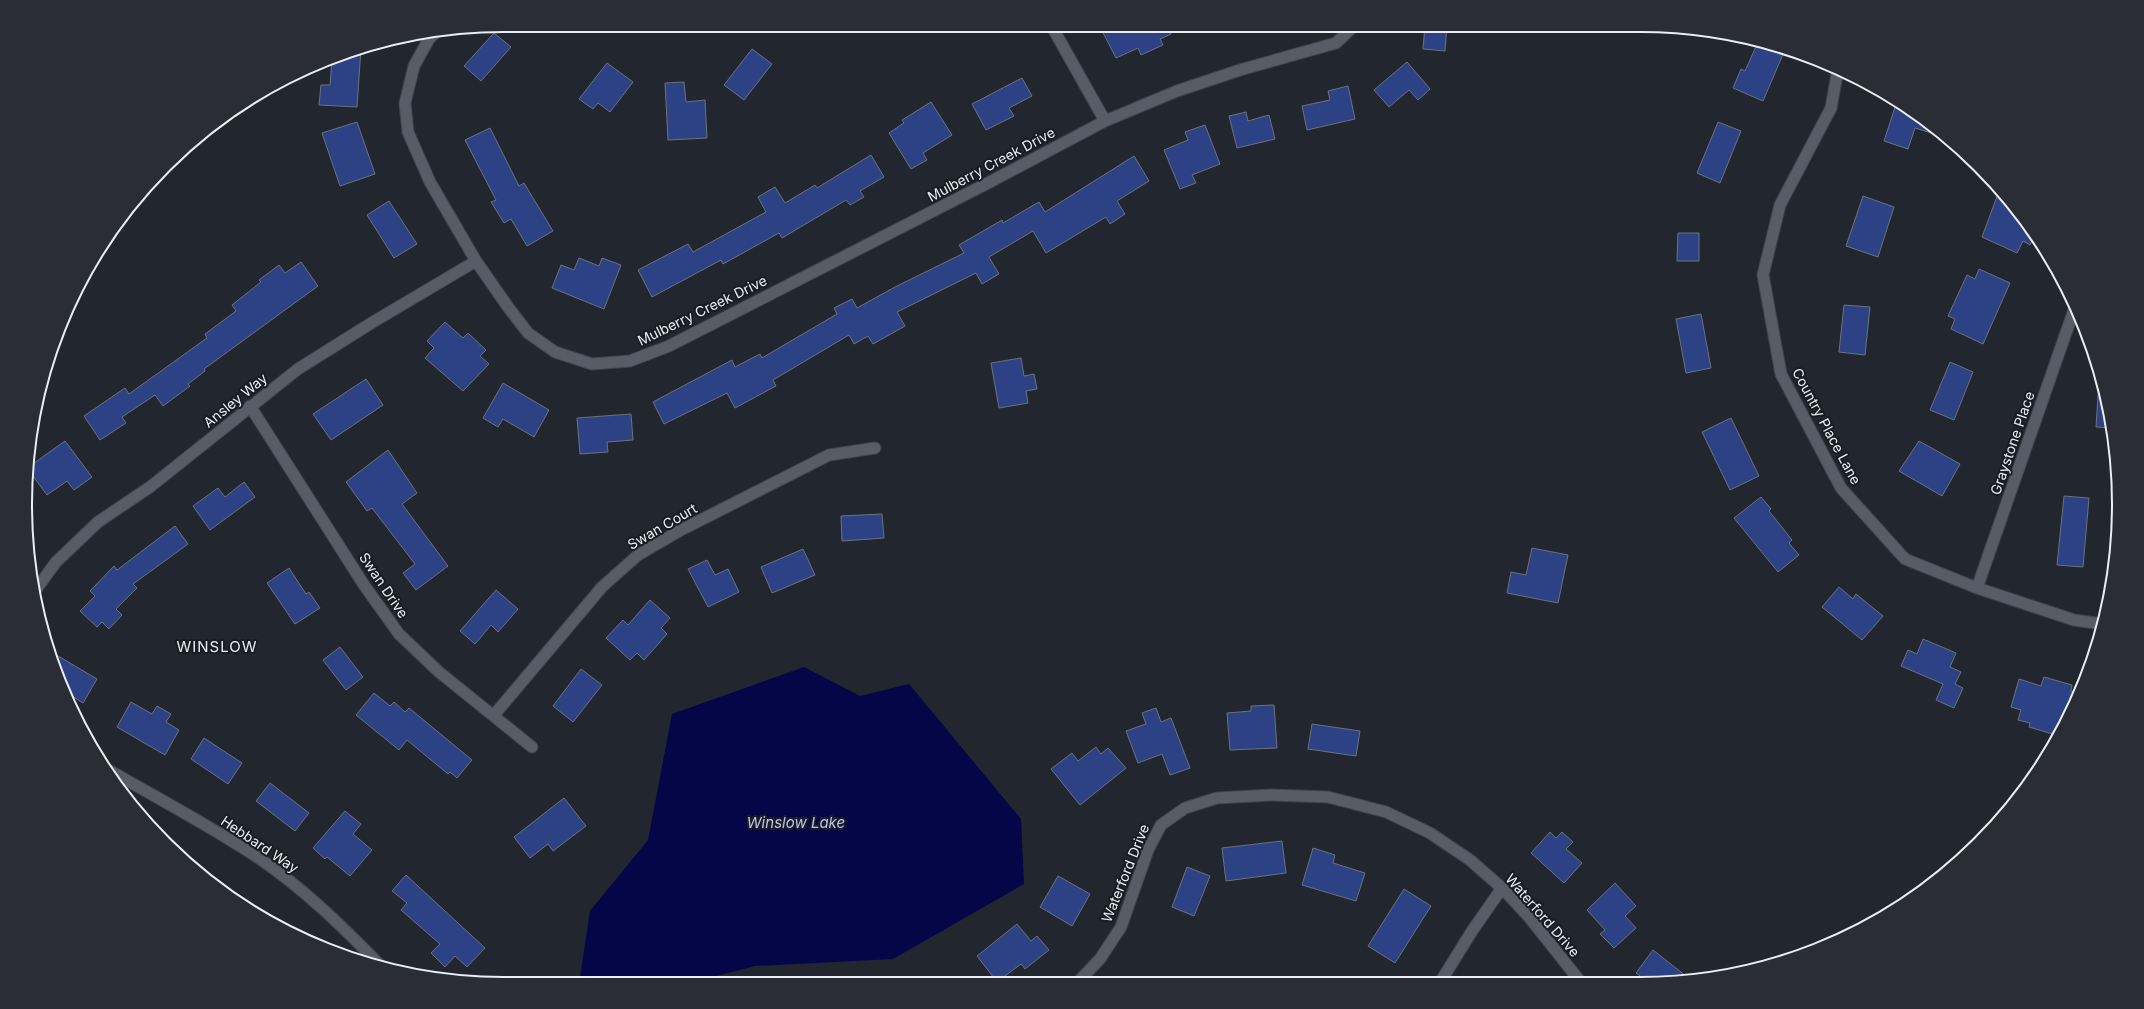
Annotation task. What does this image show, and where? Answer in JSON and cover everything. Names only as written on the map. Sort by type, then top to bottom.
[{"type":"street","points":[[1055,32],[1104,121]]},
{"type":"street","name":"Mulberry Creek Drive","points":[[430,38],[414,66],[405,103],[408,132],[430,182],[476,261],[528,333],[555,352],[592,364],[630,361],[669,346],[988,183],[1104,121],[1184,89],[1336,43],[1348,32]]},
{"type":"street","name":"Country Place Lane","points":[[1837,76],[1831,108],[1780,204],[1763,276],[1781,374],[1841,488],[1905,559],[1977,588],[2074,620],[2097,623]]},
{"type":"street","name":"Ansley Way","points":[[39,585],[56,562],[98,522],[150,487],[250,406],[304,365],[476,261]]},
{"type":"street","name":"Graystone Place","points":[[1977,588],[2072,315]]},
{"type":"street","name":"Swan Drive","points":[[250,406],[364,585],[399,634],[439,672],[532,747]]},
{"type":"street","name":"Swan Court","points":[[494,715],[602,587],[638,555],[680,530],[829,455],[875,448]]},
{"type":"street","name":"Hebbard Way","points":[[119,777],[257,857],[309,896],[346,930],[374,958]]},
{"type":"street","name":"Waterford Drive","points":[[1083,977],[1100,959],[1120,927],[1148,850],[1161,825],[1185,808],[1216,798],[1271,795],[1328,797],[1386,812],[1430,833],[1470,860],[1502,888],[1529,917],[1577,977]]},
{"type":"street","points":[[1443,977],[1472,931],[1502,888]]},
{"type":"water","name":"Winslow Lake","points":[[804,667],[860,696],[909,684],[1021,819],[1024,884],[893,959],[755,966],[712,977],[580,977],[590,911],[648,840],[672,714]]},
{"type":"building","points":[[1103,32],[1170,32],[1171,34],[1160,39],[1163,45],[1141,55],[1138,48],[1116,58]]},
{"type":"building","points":[[1424,32],[1446,32],[1445,51],[1423,49]]},
{"type":"building","points":[[494,33],[511,47],[481,81],[464,66]]},
{"type":"building","points":[[1756,47],[1783,54],[1763,101],[1733,88],[1741,69],[1745,71]]},
{"type":"building","points":[[752,49],[772,64],[744,100],[724,85]]},
{"type":"building","points":[[361,55],[357,107],[319,105],[321,85],[330,85],[332,65]]},
{"type":"building","points":[[1407,62],[1430,89],[1418,100],[1409,90],[1389,107],[1374,90]]},
{"type":"building","points":[[607,63],[633,82],[610,112],[598,103],[593,109],[579,99]]},
{"type":"building","points":[[1022,78],[1032,96],[1009,108],[1014,116],[986,130],[972,104]]},
{"type":"building","points":[[684,82],[686,102],[705,100],[707,138],[668,140],[665,83]]},
{"type":"building","points":[[1348,86],[1355,119],[1307,130],[1302,106],[1330,100],[1328,91]]},
{"type":"building","points":[[931,102],[952,135],[923,153],[927,160],[911,169],[889,133],[904,123],[902,120]]},
{"type":"building","points":[[1895,107],[1930,133],[1915,128],[1908,149],[1884,141]]},
{"type":"building","points":[[1246,112],[1248,121],[1269,115],[1275,139],[1237,148],[1229,116]]},
{"type":"building","points":[[357,122],[375,174],[340,186],[322,133]]},
{"type":"building","points":[[1718,122],[1741,131],[1720,183],[1697,173]]},
{"type":"building","points":[[1205,125],[1220,164],[1192,175],[1196,183],[1180,189],[1164,150],[1188,140],[1185,132]]},
{"type":"building","points":[[490,128],[519,186],[524,183],[553,231],[527,246],[511,219],[504,223],[491,202],[496,200],[465,140]]},
{"type":"building","points":[[871,155],[884,177],[860,191],[864,197],[850,205],[846,200],[782,238],[779,233],[723,264],[721,260],[652,297],[638,270],[688,244],[693,252],[766,212],[758,197],[775,187],[785,203],[815,185],[817,188]]},
{"type":"building","points":[[1134,156],[1149,181],[1117,201],[1125,214],[1110,224],[1106,217],[1046,253],[1033,231],[989,257],[999,274],[982,284],[976,273],[897,312],[905,326],[873,344],[868,336],[854,344],[849,335],[773,380],[776,386],[735,408],[727,393],[664,424],[653,402],[732,360],[735,367],[760,354],[762,358],[837,314],[834,308],[852,299],[857,308],[895,287],[964,253],[959,245],[1002,220],[1003,223],[1039,202],[1045,212]]},
{"type":"building","points":[[1863,196],[1894,207],[1878,257],[1846,246]]},
{"type":"building","points":[[1997,196],[2032,241],[2030,245],[2023,241],[2017,253],[1982,237]]},
{"type":"building","points":[[389,201],[417,244],[394,258],[367,215]]},
{"type":"building","points":[[1678,233],[1699,233],[1699,261],[1677,261]]},
{"type":"building","points":[[579,258],[599,266],[602,258],[621,265],[604,309],[552,288],[561,265],[574,270]]},
{"type":"building","points":[[301,262],[318,286],[204,369],[205,371],[188,384],[190,386],[163,406],[155,395],[122,417],[126,423],[100,440],[84,416],[125,388],[129,394],[207,338],[205,334],[236,311],[232,305],[261,282],[259,280],[279,265],[285,273]]},
{"type":"building","points":[[1979,269],[2010,283],[1983,344],[1951,329],[1955,319],[1948,316],[1967,275],[1975,279]]},
{"type":"building","points":[[1844,305],[1870,307],[1865,355],[1839,352]]},
{"type":"building","points":[[1701,314],[1711,368],[1686,373],[1676,319]]},
{"type":"building","points":[[445,322],[463,338],[468,333],[486,350],[480,356],[489,364],[463,391],[425,358],[434,348],[427,341]]},
{"type":"building","points":[[1021,358],[1024,376],[1034,374],[1037,389],[1026,391],[1028,403],[999,408],[991,363]]},
{"type":"building","points":[[1950,362],[1973,372],[1954,420],[1930,410]]},
{"type":"building","points":[[366,379],[383,405],[331,440],[313,414]]},
{"type":"building","points":[[503,383],[549,410],[534,437],[503,419],[498,427],[483,418]]},
{"type":"building","points":[[2098,392],[2106,428],[2096,427]]},
{"type":"building","points":[[631,414],[633,440],[607,442],[608,452],[580,454],[577,418]]},
{"type":"building","points":[[1731,418],[1759,476],[1730,490],[1702,432]]},
{"type":"building","points":[[65,441],[92,477],[74,490],[67,481],[47,495],[33,476],[34,463]]},
{"type":"building","points":[[1919,441],[1960,464],[1942,496],[1899,471]]},
{"type":"building","points":[[388,450],[417,493],[402,504],[448,566],[416,590],[403,573],[415,564],[372,508],[367,511],[346,482]]},
{"type":"building","points":[[244,482],[255,497],[210,530],[193,506],[218,488],[225,497]]},
{"type":"building","points":[[2064,496],[2089,498],[2083,567],[2057,565]]},
{"type":"building","points":[[1761,497],[1771,509],[1769,511],[1792,540],[1789,543],[1799,555],[1778,572],[1734,518]]},
{"type":"building","points":[[882,514],[884,538],[842,541],[841,516]]},
{"type":"building","points":[[175,526],[188,544],[133,584],[137,588],[116,609],[122,615],[109,629],[102,622],[97,627],[80,611],[95,596],[90,591],[114,566],[117,570]]},
{"type":"building","points":[[1532,548],[1568,555],[1558,603],[1507,593],[1511,572],[1526,575]]},
{"type":"building","points":[[803,549],[815,575],[772,593],[761,567]]},
{"type":"building","points":[[707,560],[715,575],[728,569],[739,592],[708,607],[688,569]]},
{"type":"building","points":[[289,568],[306,594],[309,592],[320,608],[295,624],[267,583]]},
{"type":"building","points":[[1839,587],[1853,599],[1856,594],[1883,616],[1862,640],[1822,607]]},
{"type":"building","points":[[496,590],[518,609],[498,632],[491,625],[475,644],[460,631]]},
{"type":"building","points":[[650,600],[670,618],[661,628],[667,634],[644,660],[637,653],[630,660],[606,638],[623,620],[628,625]]},
{"type":"building","points":[[1923,639],[1956,653],[1950,667],[1961,672],[1955,684],[1963,688],[1954,708],[1936,700],[1943,684],[1901,666],[1908,650],[1917,654]]},
{"type":"building","points":[[340,647],[363,677],[346,690],[323,660]]},
{"type":"building","points":[[57,655],[97,679],[83,703],[74,697]]},
{"type":"building","points":[[581,669],[602,685],[573,722],[553,706]]},
{"type":"building","points":[[2044,677],[2072,685],[2071,691],[2073,692],[2053,734],[2029,727],[2030,723],[2018,720],[2021,710],[2011,707],[2019,679],[2041,686]]},
{"type":"building","points":[[374,693],[390,706],[394,702],[405,712],[409,708],[472,760],[457,778],[450,772],[448,774],[407,740],[399,750],[356,715]]},
{"type":"building","points":[[131,702],[152,714],[157,706],[171,714],[166,722],[179,730],[165,755],[117,727]]},
{"type":"building","points":[[1274,705],[1277,748],[1230,750],[1227,713],[1251,711],[1251,706]]},
{"type":"building","points":[[1156,708],[1161,722],[1171,718],[1190,768],[1170,775],[1162,754],[1138,763],[1126,731],[1146,724],[1142,713]]},
{"type":"building","points":[[1312,724],[1360,731],[1356,756],[1308,749]]},
{"type":"building","points":[[204,738],[242,763],[228,784],[191,759]]},
{"type":"building","points":[[1096,747],[1101,754],[1108,748],[1126,768],[1080,805],[1051,769],[1072,753],[1078,761]]},
{"type":"building","points":[[270,783],[309,813],[295,831],[256,801]]},
{"type":"building","points":[[564,798],[586,826],[553,851],[548,844],[530,858],[514,837]]},
{"type":"building","points":[[345,811],[361,824],[353,834],[372,850],[350,876],[327,857],[325,859],[313,848]]},
{"type":"building","points":[[1550,832],[1556,838],[1562,832],[1573,842],[1566,849],[1582,863],[1564,883],[1531,853]]},
{"type":"building","points":[[1282,841],[1286,873],[1226,881],[1222,848]]},
{"type":"building","points":[[1313,848],[1335,855],[1333,863],[1365,873],[1356,901],[1302,885]]},
{"type":"building","points":[[1187,867],[1210,876],[1194,916],[1172,907]]},
{"type":"building","points":[[406,875],[485,948],[467,967],[455,956],[445,967],[431,953],[440,944],[401,910],[407,903],[392,891]]},
{"type":"building","points":[[1058,876],[1090,894],[1072,926],[1040,907]]},
{"type":"building","points":[[1615,883],[1636,906],[1625,916],[1636,928],[1614,948],[1600,934],[1605,930],[1587,910]]},
{"type":"building","points":[[1404,889],[1431,906],[1395,963],[1368,946]]},
{"type":"building","points":[[1017,924],[1031,941],[1037,936],[1049,950],[1025,969],[1021,964],[1004,977],[993,977],[977,956]]},
{"type":"building","points":[[1653,950],[1684,975],[1642,977],[1636,973]]},
{"type":"district","name":"WINSLOW","points":[[217,646]]}]
